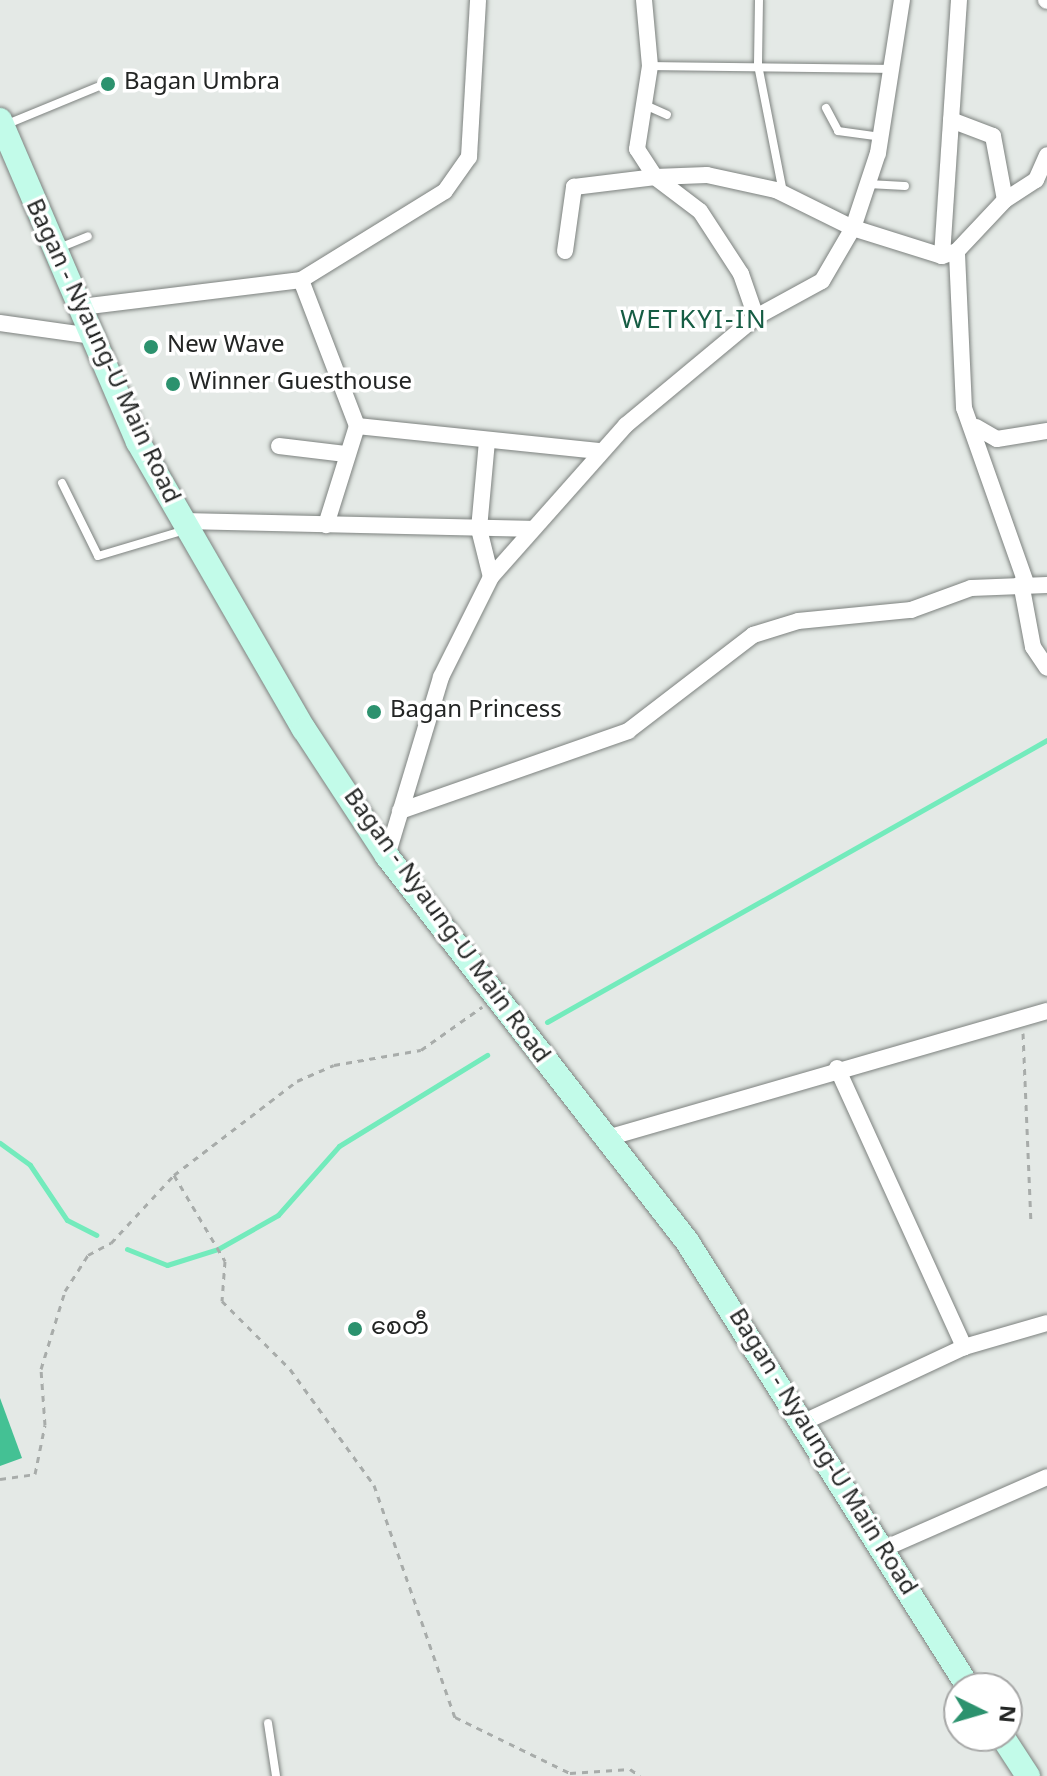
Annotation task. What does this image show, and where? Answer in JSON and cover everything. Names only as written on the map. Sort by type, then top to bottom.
[{"type":"main road","name":"Bagan - Nyaung-U Main Road","points":[[1,123],[93,336],[183,525],[387,856],[688,1243],[804,1422],[959,1672]]},
{"type":"main road","points":[[1012,1752],[1028,1776]]},
{"type":"street","points":[[81,307],[301,280],[463,176],[478,0]]},
{"type":"street","points":[[644,0],[650,66],[637,149],[655,177],[700,211],[741,274],[756,317]]},
{"type":"street","points":[[387,856],[441,677],[491,577],[599,451],[756,317],[822,281],[853,228],[882,137],[902,0]]},
{"type":"street","points":[[959,0],[951,120],[950,253],[964,408],[976,427],[1024,583],[1033,647],[1047,668]]},
{"type":"street","points":[[951,120],[993,136],[1005,200]]},
{"type":"street","points":[[950,253],[1005,200],[1036,180],[1047,155]]},
{"type":"street","points":[[565,251],[574,187],[655,177],[707,175],[783,193],[853,228],[950,253]]},
{"type":"street","points":[[301,280],[357,426],[326,525]]},
{"type":"street","points":[[0,323],[93,336]]},
{"type":"street","points":[[357,426],[599,451]]},
{"type":"street","points":[[976,427],[997,439],[1047,431]]},
{"type":"street","points":[[487,441],[479,529],[491,577]]},
{"type":"street","points":[[279,446],[346,454]]},
{"type":"street","points":[[183,525],[530,529]]},
{"type":"street","points":[[400,811],[628,731],[753,635],[1024,583],[1047,585]]},
{"type":"street","points":[[607,1138],[837,1068],[1047,1011]]},
{"type":"street","points":[[837,1068],[964,1347]]},
{"type":"street","points":[[804,1422],[964,1347],[1047,1323]]},
{"type":"street","points":[[881,1550],[1047,1477]]},
{"type":"lane","points":[[759,0],[758,65],[783,193]]},
{"type":"lane","points":[[650,66],[894,69]]},
{"type":"lane","points":[[1,123],[97,87]]},
{"type":"lane","points":[[644,104],[667,115]]},
{"type":"lane","points":[[826,108],[838,131],[882,137]]},
{"type":"lane","points":[[868,184],[905,186]]},
{"type":"lane","points":[[55,250],[88,236]]},
{"type":"lane","points":[[62,483],[98,556],[183,525]]},
{"type":"lane","points":[[268,1723],[276,1776]]},
{"type":"path","points":[[0,1479],[35,1474],[45,1425],[41,1369],[65,1291],[88,1255],[111,1243],[174,1175],[297,1081],[334,1065],[421,1050],[458,1030],[494,996]]},
{"type":"path","points":[[1023,1017],[1031,1224]]},
{"type":"path","points":[[174,1175],[225,1261],[222,1301],[290,1369],[374,1485],[455,1717],[570,1773],[630,1769],[640,1776]]},
{"type":"building","points":[[0,1398],[22,1458],[0,1466]]},
{"type":"waterway","points":[[547,1022],[1047,740]]},
{"type":"waterway","points":[[127,1249],[167,1265],[218,1249],[278,1215],[339,1146],[487,1055]]},
{"type":"waterway","points":[[0,1143],[30,1165],[67,1220],[96,1235]]},
{"type":"place","name":"Bagan Umbra","points":[[108,84]]},
{"type":"place","name":"New Wave","points":[[151,347]]},
{"type":"place","name":"Winner Guesthouse","points":[[173,384]]},
{"type":"place","name":"Bagan Princess","points":[[374,712]]},
{"type":"place","name":"စေတီ","points":[[355,1329]]},
{"type":"district","name":"WETKYI-IN","points":[[694,323]]}]
